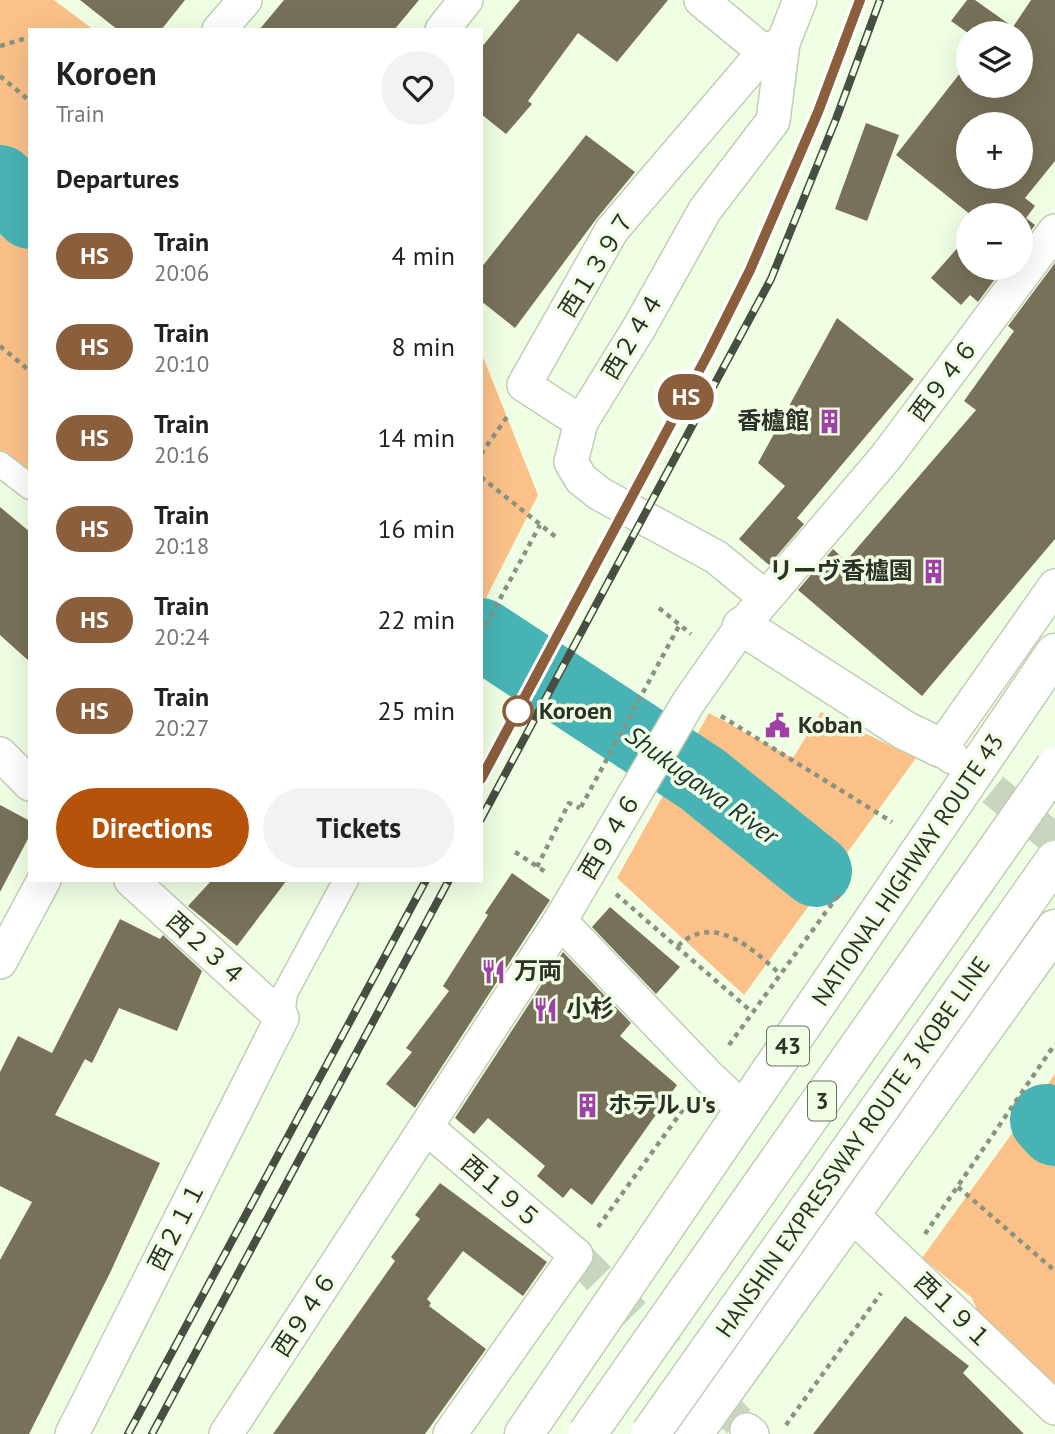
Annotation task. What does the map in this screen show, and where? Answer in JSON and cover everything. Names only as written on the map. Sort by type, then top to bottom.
[{"type":"main road","points":[[742,626],[904,730],[947,753]]},
{"type":"main road","name":"NATIONAL HIGHWAY ROUTE 43","points":[[524,1434],[1055,653]]},
{"type":"main road","name":"3","points":[[587,1434],[1055,767]]},
{"type":"main road","name":"HANSHIN EXPRESSWAY ROUTE 3 KOBE LINE","points":[[650,1434],[1055,860]]},
{"type":"main road","points":[[693,1434],[1055,929]]},
{"type":"street","points":[[221,28],[245,0]]},
{"type":"street","points":[[444,28],[466,0]]},
{"type":"street","points":[[701,0],[774,47]]},
{"type":"street","name":"西２４４","points":[[765,597],[716,556],[600,494],[581,479],[571,462],[581,422],[639,328],[705,210],[773,121],[774,47],[800,0]]},
{"type":"street","name":"西１３９７","points":[[581,422],[524,384],[612,230],[774,47]]},
{"type":"street","name":"西９４６","points":[[226,1434],[560,921],[688,703],[765,597],[886,457],[1055,231]]},
{"type":"street","points":[[0,464],[28,485]]},
{"type":"street","points":[[947,753],[1055,586]]},
{"type":"street","points":[[0,754],[28,782]]},
{"type":"street","points":[[0,962],[43,882]]},
{"type":"street","name":"西２３４","points":[[133,882],[284,1005]]},
{"type":"street","name":"西２１１","points":[[72,1434],[345,882]]},
{"type":"street","points":[[560,921],[706,1076],[744,1110]]},
{"type":"street","name":"西１９５","points":[[427,1128],[576,1255],[450,1434]]},
{"type":"street","name":"西１９１","points":[[851,1214],[1055,1408]]},
{"type":"path","points":[[0,46],[28,38]]},
{"type":"path","points":[[0,76],[28,99]]},
{"type":"path","points":[[0,346],[28,369]]},
{"type":"path","points":[[483,451],[513,409]]},
{"type":"path","points":[[483,479],[557,538]]},
{"type":"path","points":[[483,630],[540,525]]},
{"type":"path","points":[[659,608],[697,639]]},
{"type":"path","points":[[584,800],[680,624]]},
{"type":"path","points":[[720,716],[893,823]]},
{"type":"path","points":[[537,867],[569,803],[580,808]]},
{"type":"path","points":[[515,852],[555,878]]},
{"type":"path","points":[[615,892],[752,1012]]},
{"type":"path","points":[[678,946],[683,941],[711,930],[738,939],[780,974]]},
{"type":"path","points":[[607,1216],[802,945]]},
{"type":"path","points":[[779,1434],[958,1187],[1055,1044]]},
{"type":"path","points":[[958,1187],[1055,1271]]},
{"type":"shaded area","points":[[0,0],[54,0],[91,28],[28,28],[28,473],[0,452]]},
{"type":"shaded area","points":[[483,357],[538,495],[483,604]]},
{"type":"shaded area","points":[[821,712],[916,758],[744,995],[617,878],[709,713],[793,758]]},
{"type":"shaded area","points":[[1055,1074],[1055,1398],[988,1335],[972,1298],[922,1258]]},
{"type":"building","points":[[80,0],[185,0],[163,28],[115,28]]},
{"type":"building","points":[[284,0],[419,0],[396,28],[261,28]]},
{"type":"building","points":[[520,0],[668,0],[617,62],[578,33],[528,101],[532,104],[506,134],[483,116],[483,46]]},
{"type":"building","points":[[967,0],[975,0],[1005,21],[956,21],[956,25],[951,21]]},
{"type":"building","points":[[1031,0],[1055,0],[1055,161],[1033,188],[1033,112],[956,112],[956,189],[1032,189],[1025,198],[1031,203],[956,203],[896,155],[956,78],[956,98],[1033,98],[1033,21],[1017,21]]},
{"type":"building","points":[[866,123],[899,135],[867,221],[835,209]]},
{"type":"building","points":[[586,135],[635,172],[515,328],[483,303],[483,265]]},
{"type":"building","points":[[956,250],[956,280],[994,280],[978,302],[970,295],[961,305],[931,278]]},
{"type":"building","name":"リーヴ香櫨園","points":[[1055,263],[1055,539],[922,696],[798,590],[833,549],[846,561],[976,410],[964,401],[1014,331],[1008,326]]},
{"type":"building","name":"香櫨館","points":[[837,318],[914,379],[797,518],[804,524],[769,565],[739,539],[785,486],[758,463]]},
{"type":"building","points":[[0,507],[28,530],[28,660],[0,635]]},
{"type":"building","points":[[0,805],[28,820],[28,839],[0,892]]},
{"type":"building","points":[[512,873],[550,900],[415,1108],[386,1084],[412,1052],[406,1048],[449,991],[443,986],[488,915],[485,913]]},
{"type":"building","points":[[210,882],[285,882],[237,946],[188,906]]},
{"type":"building","points":[[610,907],[680,967],[656,994],[592,927]]},
{"type":"building","points":[[120,919],[160,939],[163,935],[202,971],[177,1031],[119,1008],[92,1063],[85,1059],[55,1115],[160,1163],[110,1273],[29,1434],[0,1434],[0,1260],[32,1202],[0,1186],[0,1072],[18,1036],[52,1053]]},
{"type":"building","name":"ホテル U's","points":[[563,952],[631,1023],[620,1036],[677,1085],[592,1205],[571,1188],[563,1198],[537,1176],[545,1166],[488,1118],[474,1134],[455,1118]]},
{"type":"building","points":[[440,1183],[547,1262],[523,1296],[463,1251],[427,1299],[431,1303],[429,1306],[486,1349],[425,1434],[273,1434],[395,1261],[391,1257],[420,1219],[415,1215]]},
{"type":"building","points":[[905,1316],[969,1366],[963,1373],[1024,1434],[813,1434]]},
{"type":"waterway","name":"Shukugawa River","points":[[0,181],[28,211]]},
{"type":"waterway","name":"Shukugawa River","points":[[483,635],[702,779],[816,871]]},
{"type":"waterway","name":"Shukugawa River","points":[[1046,1120],[1055,1130]]},
{"type":"tunnel","points":[[954,758],[1055,840]]},
{"type":"tunnel","points":[[576,1255],[747,1430]]},
{"type":"railway","points":[[483,775],[708,354],[750,270],[818,112],[860,0]]},
{"type":"railway","points":[[483,815],[771,279],[836,119],[880,0]]},
{"type":"railway","points":[[128,1434],[425,882]]},
{"type":"railway","points":[[152,1434],[448,882]]},
{"type":"train","name":"HS","points":[[483,775],[708,354],[750,270],[818,112],[860,0]]},
{"type":"place","name":"香櫨館","points":[[829,421]]},
{"type":"place","name":"リーヴ香櫨園","points":[[933,571]]},
{"type":"place","name":"Koroen","points":[[518,711]]},
{"type":"place","name":"Koban","points":[[778,725]]},
{"type":"place","name":"万両","points":[[494,971]]},
{"type":"place","name":"小杉","points":[[546,1009]]},
{"type":"place","name":"ホテル U's","points":[[588,1105]]}]
